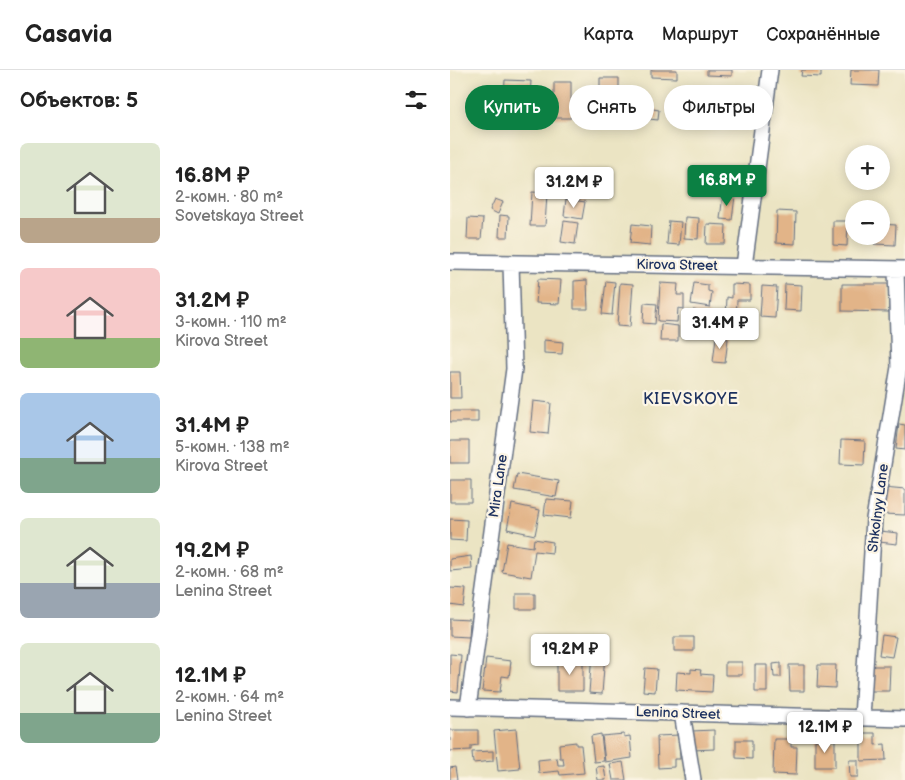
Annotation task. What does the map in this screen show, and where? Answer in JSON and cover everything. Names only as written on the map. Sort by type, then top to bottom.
[{"type":"street","points":[[744,266],[770,70]]},
{"type":"street","name":"Kirova Street","points":[[450,262],[901,268]]},
{"type":"street","name":"Mira Lane","points":[[468,708],[514,368],[511,263]]},
{"type":"street","name":"Shkolnyy Lane","points":[[862,718],[874,519],[899,367],[901,268]]},
{"type":"street","name":"Lenina Street","points":[[450,707],[905,719]]},
{"type":"street","points":[[682,713],[693,780]]},
{"type":"building","points":[[651,70],[677,70],[677,78],[651,77]]},
{"type":"building","points":[[707,70],[732,70],[732,76],[707,75]]},
{"type":"building","points":[[802,70],[821,70],[821,77],[801,76]]},
{"type":"building","points":[[851,70],[879,70],[878,86],[850,85]]},
{"type":"building","points":[[600,78],[619,78],[619,85],[600,85]]},
{"type":"building","points":[[505,80],[531,81],[531,85],[505,85]]},
{"type":"building","points":[[554,82],[571,82],[571,85],[569,85],[569,118],[559,118],[559,85],[554,85]]},
{"type":"building","points":[[654,109],[659,110],[658,120],[654,120]]},
{"type":"building","points":[[532,192],[547,193],[545,226],[530,226]]},
{"type":"building","points":[[723,194],[735,196],[732,220],[720,219]]},
{"type":"building","points":[[495,199],[503,202],[498,214],[490,210]]},
{"type":"building","points":[[566,199],[585,202],[582,219],[564,216]]},
{"type":"building","points":[[777,211],[796,212],[795,244],[776,243]]},
{"type":"building","points":[[500,215],[509,216],[508,237],[499,237]]},
{"type":"building","points":[[685,217],[699,218],[698,239],[684,238]]},
{"type":"building","points":[[468,218],[483,219],[481,239],[467,239]]},
{"type":"building","points":[[564,221],[578,223],[575,244],[561,242]]},
{"type":"building","points":[[669,221],[681,222],[679,245],[667,244]]},
{"type":"building","points":[[833,221],[845,221],[845,245],[847,246],[833,245]]},
{"type":"building","points":[[632,224],[651,226],[650,245],[630,243]]},
{"type":"building","points":[[707,224],[726,225],[725,244],[706,244]]},
{"type":"building","points":[[890,225],[896,225],[895,245],[890,245]]},
{"type":"building","points":[[538,279],[561,280],[559,304],[536,303]]},
{"type":"building","points":[[587,280],[588,309],[574,309],[574,281]]},
{"type":"building","points":[[606,281],[615,282],[612,315],[602,314]]},
{"type":"building","points":[[620,283],[633,284],[630,327],[617,326]]},
{"type":"building","points":[[660,283],[678,284],[677,295],[684,295],[684,309],[678,308],[677,322],[658,321]]},
{"type":"building","points":[[694,283],[708,285],[708,291],[712,292],[710,307],[691,304]]},
{"type":"building","points":[[732,284],[750,285],[750,300],[737,300],[736,319],[726,319],[727,297],[732,298]]},
{"type":"building","points":[[785,284],[802,285],[801,311],[784,310]]},
{"type":"building","points":[[842,284],[889,284],[889,312],[842,311]]},
{"type":"building","points":[[762,286],[777,287],[775,318],[760,317]]},
{"type":"building","points":[[644,303],[657,304],[655,324],[643,323]]},
{"type":"building","points":[[693,310],[709,312],[707,326],[691,324]]},
{"type":"building","points":[[661,324],[678,326],[678,341],[660,341]]},
{"type":"building","points":[[716,337],[728,339],[725,363],[713,362]]},
{"type":"building","points":[[544,340],[563,342],[562,354],[544,353]]},
{"type":"building","points":[[450,372],[460,372],[461,398],[450,398]]},
{"type":"building","points":[[533,401],[551,403],[548,434],[530,432]]},
{"type":"building","points":[[450,411],[478,411],[478,422],[450,422]]},
{"type":"building","points":[[899,424],[905,425],[905,450],[896,449]]},
{"type":"building","points":[[841,440],[865,441],[864,465],[840,464]]},
{"type":"building","points":[[450,441],[469,441],[469,463],[450,463]]},
{"type":"building","points":[[517,474],[559,481],[556,497],[514,490]]},
{"type":"building","points":[[450,480],[471,480],[471,502],[450,502]]},
{"type":"building","points":[[884,487],[905,489],[905,515],[883,514]]},
{"type":"building","points":[[546,499],[573,501],[571,518],[544,515]]},
{"type":"building","points":[[512,504],[540,510],[535,535],[507,529]]},
{"type":"building","points":[[450,519],[467,520],[466,541],[450,540]]},
{"type":"building","points":[[880,531],[898,533],[897,544],[879,542]]},
{"type":"building","points":[[534,539],[553,542],[552,553],[535,551],[531,577],[502,572],[507,543],[533,547]]},
{"type":"building","points":[[471,556],[472,569],[450,571],[450,559]]},
{"type":"building","points":[[450,588],[466,589],[464,607],[450,605]]},
{"type":"building","points":[[516,593],[535,593],[535,609],[516,609]]},
{"type":"building","points":[[450,619],[470,620],[469,637],[450,636]]},
{"type":"building","points":[[882,635],[896,637],[892,657],[879,655]]},
{"type":"building","points":[[674,637],[694,637],[694,651],[674,651]]},
{"type":"building","points":[[592,653],[605,654],[602,694],[589,693]]},
{"type":"building","points":[[450,654],[461,655],[458,692],[450,691]]},
{"type":"building","points":[[486,658],[511,661],[509,677],[502,676],[500,692],[482,691]]},
{"type":"building","points":[[557,660],[583,660],[583,691],[557,691]]},
{"type":"building","points":[[725,662],[742,662],[742,675],[725,675]]},
{"type":"building","points":[[781,663],[781,677],[774,677],[773,664]]},
{"type":"building","points":[[755,665],[767,665],[767,692],[755,692]]},
{"type":"building","points":[[789,665],[804,665],[804,691],[790,691]]},
{"type":"building","points":[[818,665],[836,665],[835,688],[817,687]]},
{"type":"building","points":[[871,666],[890,666],[889,691],[871,691]]},
{"type":"building","points":[[645,668],[657,669],[655,692],[643,691]]},
{"type":"building","points":[[691,669],[701,670],[700,674],[713,675],[712,692],[676,690],[677,672],[691,673]]},
{"type":"building","points":[[516,729],[520,769],[498,771],[494,731]]},
{"type":"building","points":[[450,730],[478,730],[478,745],[471,746],[471,750],[450,751]]},
{"type":"building","points":[[714,730],[714,749],[693,750],[692,731]]},
{"type":"building","points":[[861,733],[875,733],[875,745],[885,744],[886,760],[861,761]]},
{"type":"building","points":[[601,734],[604,761],[594,762],[591,736]]},
{"type":"building","points":[[624,734],[624,737],[630,736],[632,758],[605,762],[602,736]]},
{"type":"building","points":[[679,735],[680,759],[674,759],[674,767],[658,768],[657,736]]},
{"type":"building","points":[[774,739],[791,739],[791,747],[797,747],[796,775],[773,774]]},
{"type":"building","points":[[736,740],[752,740],[752,759],[736,758]]},
{"type":"building","points":[[815,740],[835,740],[835,767],[815,767]]},
{"type":"building","points":[[576,742],[576,745],[581,745],[584,773],[560,775],[559,771],[539,773],[538,760],[557,758],[558,765],[564,765],[563,758],[560,758],[559,744]]},
{"type":"building","points":[[493,751],[493,761],[473,763],[472,752]]},
{"type":"building","points":[[849,760],[858,760],[858,777],[850,777]]},
{"type":"building","points":[[623,762],[626,780],[613,780],[610,764]]},
{"type":"building","points":[[604,766],[606,780],[598,780],[596,767]]},
{"type":"building","points":[[455,767],[457,780],[450,780],[450,768]]},
{"type":"district","name":"KIEVSKOYE","points":[[691,399]]}]
